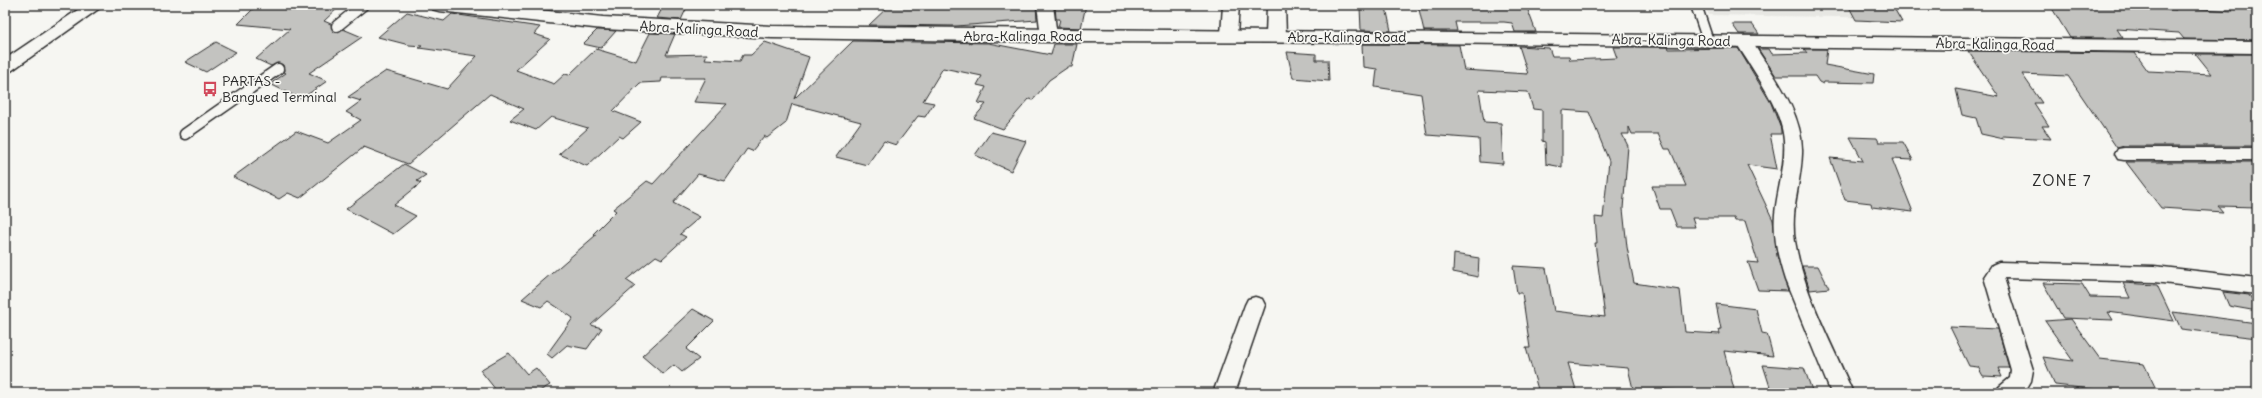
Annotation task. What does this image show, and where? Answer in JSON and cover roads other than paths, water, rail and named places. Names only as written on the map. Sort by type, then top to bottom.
[{"type":"main road","name":"Abra-Kalinga Road","points":[[439,5],[603,23],[714,30],[1049,36],[1229,35],[2257,47]]},
{"type":"main road","points":[[1276,5],[1276,36]]},
{"type":"street","points":[[5,67],[96,5]]},
{"type":"street","points":[[1045,5],[1049,36]]},
{"type":"street","points":[[1229,35],[1231,5]]},
{"type":"street","points":[[1744,41],[1783,111],[1792,135],[1792,153],[1785,200],[1785,240],[1797,284],[1842,393]]},
{"type":"street","points":[[2124,154],[2257,154]]},
{"type":"street","points":[[2007,393],[2017,386],[2021,379],[2022,370],[1995,282],[1994,277],[1999,270],[2154,274],[2257,286]]},
{"type":"street","points":[[1224,393],[1255,305]]},
{"type":"lane","points":[[337,26],[363,5]]},
{"type":"lane","points":[[1696,5],[1708,41]]},
{"type":"lane","points":[[185,134],[278,69]]},
{"type":"place","name":"PARTAS - Bangued Terminal","points":[[210,89]]},
{"type":"district","name":"ZONE 7","points":[[2062,180]]}]
